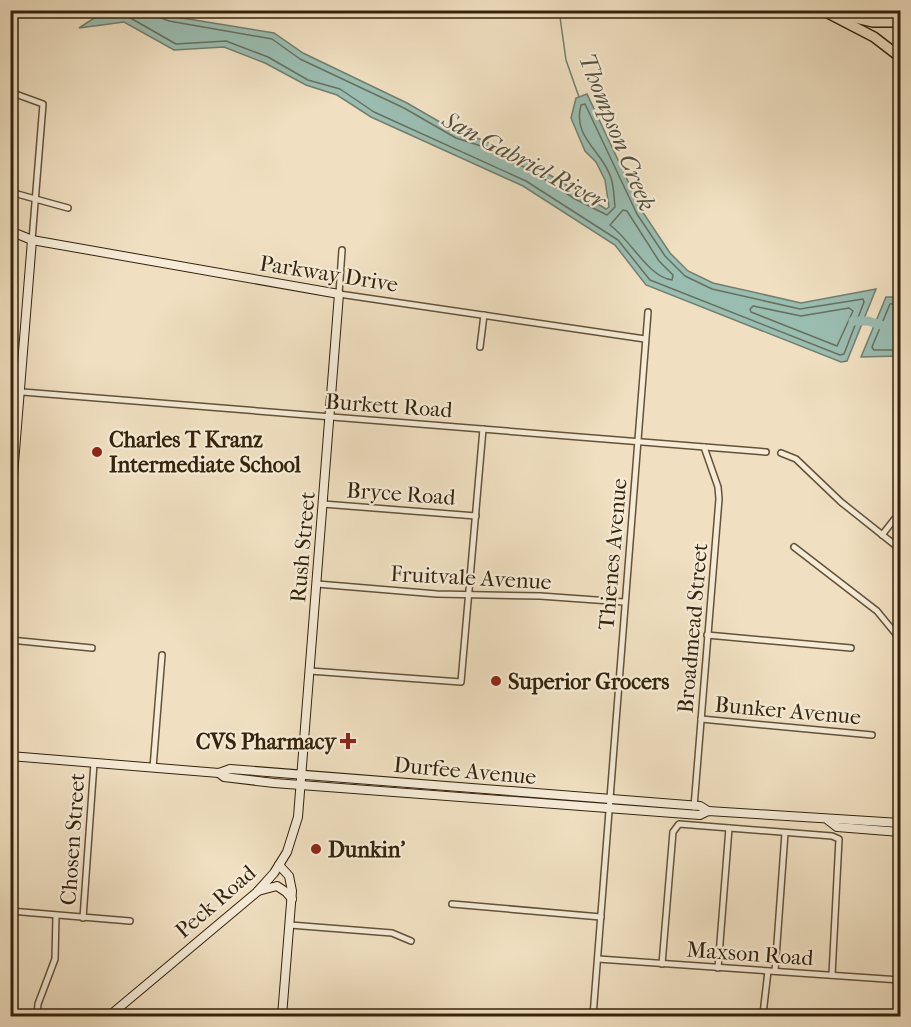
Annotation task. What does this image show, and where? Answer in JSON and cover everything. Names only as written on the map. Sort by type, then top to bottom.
[{"type":"highway","points":[[822,10],[874,37],[900,57]]},
{"type":"highway","points":[[829,10],[860,20],[900,22]]},
{"type":"highway","points":[[891,10],[896,10]]},
{"type":"main road","name":"Parkway Drive","points":[[10,231],[32,240],[339,294]]},
{"type":"main road","points":[[10,513],[12,462],[32,240]]},
{"type":"main road","name":"Rush Street","points":[[301,775],[339,294]]},
{"type":"main road","name":"Durfee Avenue","points":[[10,756],[219,773],[230,769],[694,805],[708,811],[900,823]]},
{"type":"main road","name":"Durfee Avenue","points":[[219,773],[224,777],[300,785],[694,815],[708,811]]},
{"type":"main road","name":"Peck Road","points":[[109,1017],[257,892],[279,865],[295,830],[301,775]]},
{"type":"main road","name":"Durfee Avenue","points":[[828,820],[837,827],[900,832]]},
{"type":"main road","points":[[279,865],[289,876],[292,899],[282,1017]]},
{"type":"main road","points":[[257,892],[277,886],[286,891],[292,899]]},
{"type":"street","points":[[10,92],[43,104],[32,240]]},
{"type":"street","points":[[10,192],[35,201],[68,208]]},
{"type":"street","name":"Rush Street","points":[[339,294],[342,250]]},
{"type":"street","name":"Parkway Drive","points":[[339,294],[645,339]]},
{"type":"street","name":"Thienes Avenue","points":[[610,808],[648,312]]},
{"type":"street","points":[[480,347],[484,315]]},
{"type":"street","name":"Burkett Road","points":[[10,391],[766,452]]},
{"type":"street","points":[[310,671],[461,682],[471,594],[483,429]]},
{"type":"street","name":"Broadmead Street","points":[[694,815],[706,635],[719,499],[718,487],[704,447]]},
{"type":"street","points":[[781,453],[796,459],[841,502],[900,549]]},
{"type":"street","name":"Bryce Road","points":[[323,504],[476,516]]},
{"type":"street","points":[[882,535],[900,512]]},
{"type":"street","points":[[794,547],[877,610],[900,639]]},
{"type":"street","name":"Fruitvale Avenue","points":[[317,584],[624,602]]},
{"type":"street","points":[[706,635],[850,648]]},
{"type":"street","points":[[10,640],[92,648]]},
{"type":"street","points":[[153,768],[162,655]]},
{"type":"street","name":"Bunker Avenue","points":[[701,719],[872,735]]},
{"type":"street","name":"Chosen Street","points":[[83,918],[94,763]]},
{"type":"street","points":[[593,1017],[610,808]]},
{"type":"street","points":[[662,964],[674,827],[679,824],[839,839],[832,975]]},
{"type":"street","points":[[718,968],[729,828]]},
{"type":"street","points":[[763,1014],[771,971],[786,833]]},
{"type":"street","points":[[452,904],[601,917]]},
{"type":"street","points":[[10,911],[130,921]]},
{"type":"street","points":[[37,1017],[38,1005],[55,959],[56,916]]},
{"type":"street","points":[[290,926],[392,933],[411,941]]},
{"type":"street","name":"Maxson Road","points":[[598,959],[900,980]]},
{"type":"water","points":[[154,10],[170,16],[274,33],[303,53],[407,103],[459,133],[483,140],[535,166],[606,209],[609,207],[605,180],[596,162],[585,151],[571,118],[576,98],[587,94],[642,211],[670,253],[688,271],[713,283],[801,303],[876,289],[847,361],[841,362],[646,285],[615,245],[523,186],[371,117],[337,95],[306,85],[265,63],[224,47],[174,50],[124,22],[79,28],[102,13],[101,11]]},
{"type":"water","points":[[886,297],[900,297],[900,356],[861,357]]},
{"type":"waterway","name":"Thompson Creek","points":[[559,10],[566,60],[579,97]]},
{"type":"waterway","name":"San Gabriel River","points":[[853,321],[868,321],[900,331]]},
{"type":"place","name":"Charles T Kranz Intermediate School","points":[[97,452]]},
{"type":"place","name":"Superior Grocers","points":[[496,681]]},
{"type":"place","name":"CVS Pharmacy","points":[[348,741]]},
{"type":"place","name":"Dunkin'","points":[[316,849]]}]
